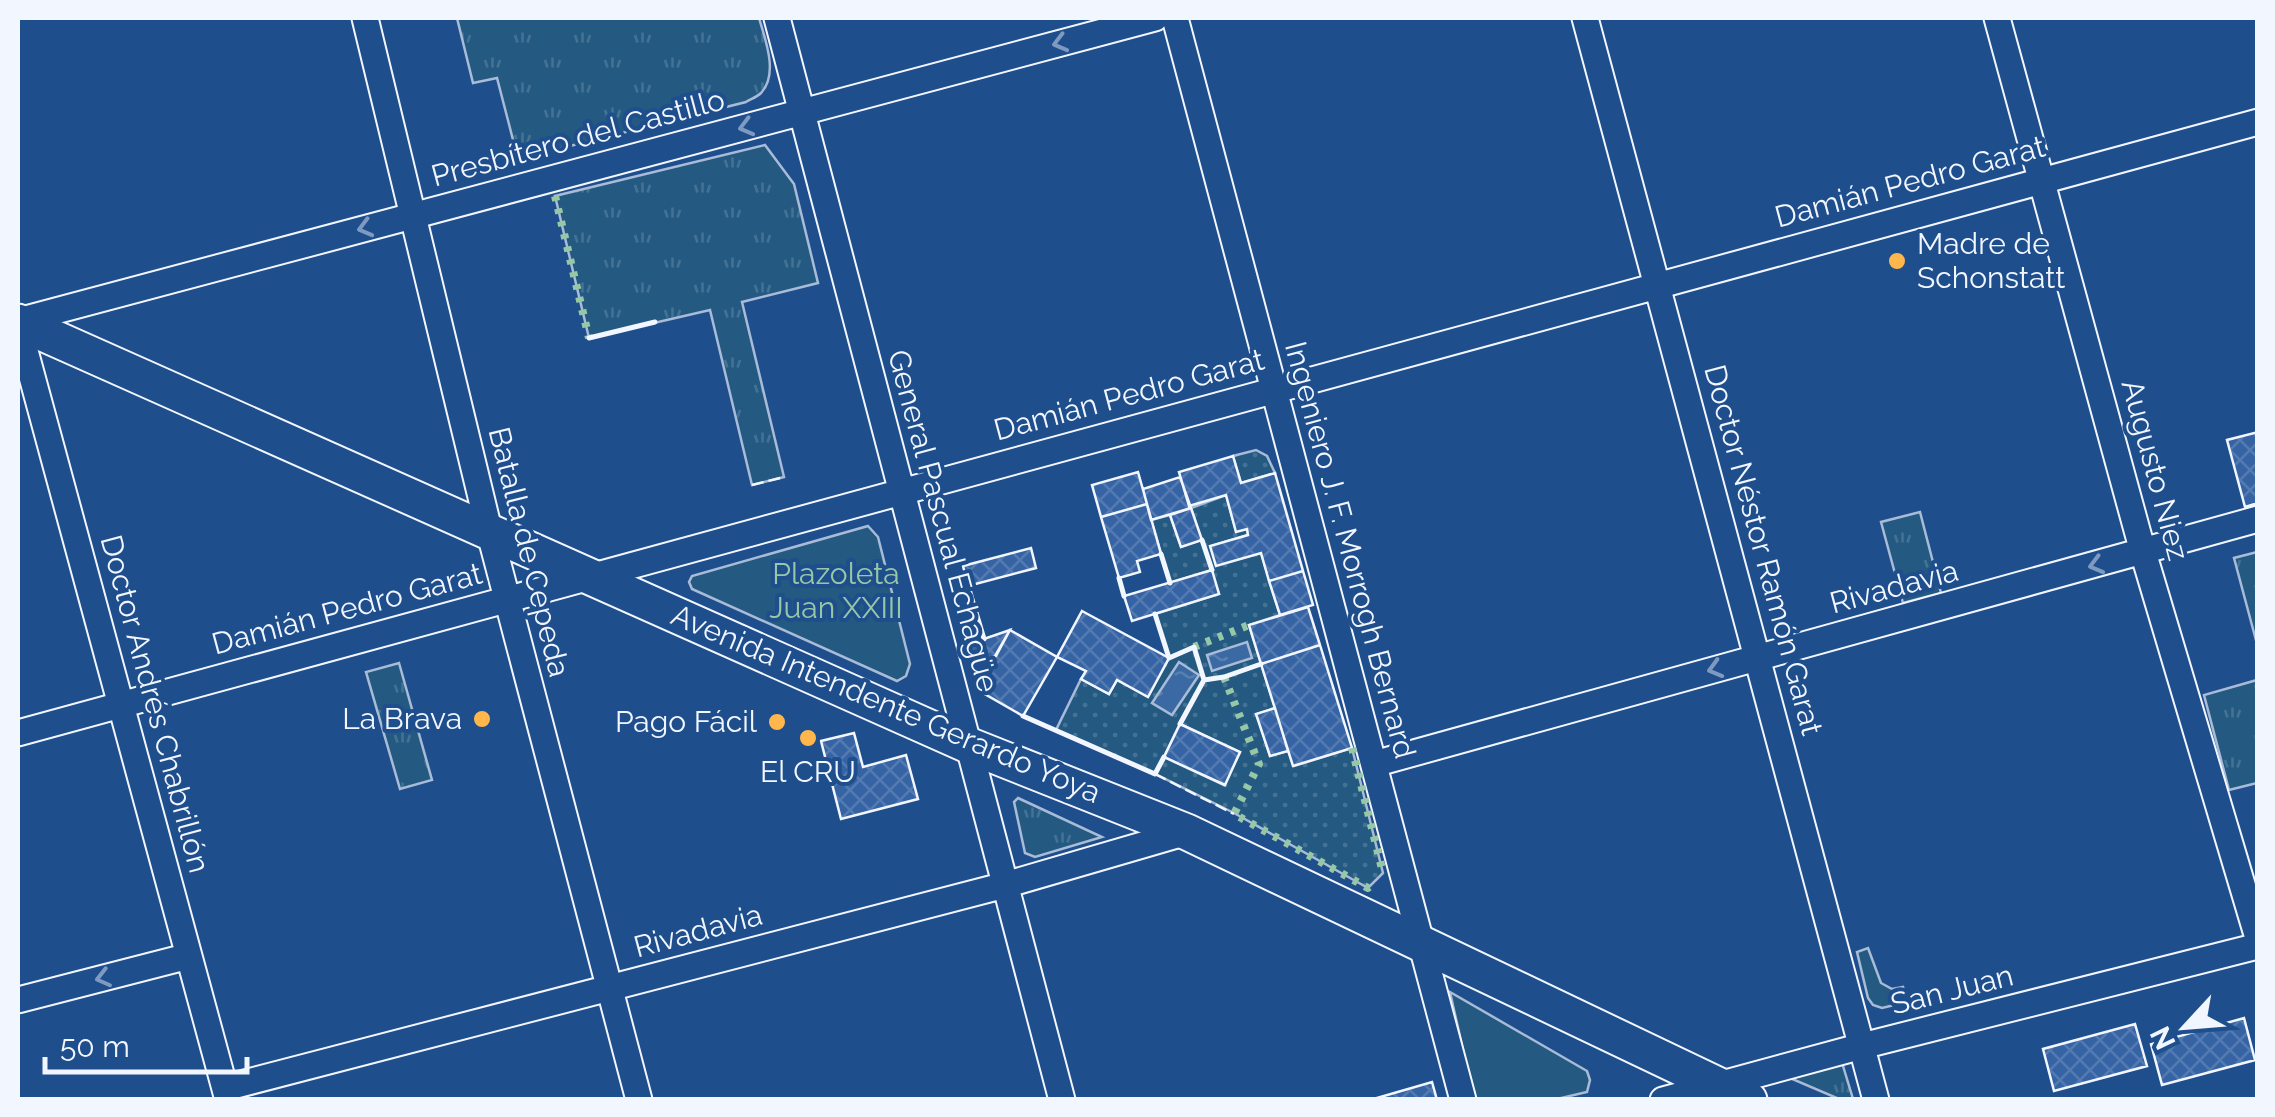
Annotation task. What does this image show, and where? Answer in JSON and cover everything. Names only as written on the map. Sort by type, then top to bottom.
[{"type":"main road","name":"Avenida Intendente Gerardo Yoya","points":[[18,323],[968,745],[1187,832],[1734,1092]]},
{"type":"street","name":"Batalla de Cepeda","points":[[365,18],[506,600],[639,1100]]},
{"type":"street","name":"General Pascual Echagüe","points":[[777,18],[1062,1100]]},
{"type":"street","name":"Presbítero del Castillo","points":[[18,323],[1154,18]]},
{"type":"street","name":"Ingeniero J. F. Morrogh Bernard","points":[[1175,18],[1463,1100]]},
{"type":"street","name":"Doctor Néstor Ramón Garat","points":[[1585,18],[1876,1100]]},
{"type":"street","name":"Augusto Niez","points":[[1997,18],[2143,552],[2258,942]]},
{"type":"street","name":"Damián Pedro Garat","points":[[18,733],[2258,122]]},
{"type":"street","name":"Doctor Andrés Chabrillón","points":[[18,323],[226,1094]]},
{"type":"street","name":"Rivadavia","points":[[1374,764],[2258,519]]},
{"type":"street","name":"Rivadavia","points":[[226,1094],[609,988],[1005,885],[1187,832]]},
{"type":"street","name":"San Juan","points":[[1663,1100],[1734,1092],[1862,1046],[2258,942]]},
{"type":"street","points":[[18,1000],[190,956]]},
{"type":"green space","points":[[457,18],[759,18],[769,56],[769,76],[761,93],[746,102],[518,159],[497,78],[473,83]]},
{"type":"green space","points":[[765,145],[794,184],[818,283],[742,302],[784,477],[752,485],[710,310],[589,338],[555,196]]},
{"type":"green space","points":[[1256,450],[1267,456],[1275,473],[1241,483],[1233,456]]},
{"type":"green space","points":[[1226,495],[1236,531],[1247,529],[1248,535],[1211,546],[1216,565],[1261,553],[1280,615],[1249,625],[1275,708],[1257,714],[1270,756],[1288,751],[1294,766],[1352,748],[1383,873],[1368,888],[1234,813],[1056,730],[1081,679],[1109,694],[1117,680],[1148,696],[1169,658],[1155,614],[1219,594],[1211,570],[1170,583],[1151,520],[1170,515],[1181,547],[1201,540],[1191,508]],"holes":[[[1180,724],[1240,752],[1224,785],[1164,757]]]},
{"type":"green space","points":[[1920,512],[1941,593],[1903,603],[1881,522]]},
{"type":"green space","name":"Plazoleta Juan XXIII","points":[[868,526],[878,537],[910,664],[906,676],[897,681],[692,589],[689,582],[692,576]]},
{"type":"green space","points":[[2258,552],[2257,644],[2234,558]]},
{"type":"green space","points":[[399,663],[432,780],[400,789],[366,672]]},
{"type":"green space","points":[[2257,680],[2257,783],[2229,790],[2204,695]]},
{"type":"green space","points":[[1018,798],[1102,837],[1035,857],[1025,853],[1014,802]]},
{"type":"green space","points":[[1868,948],[1881,983],[1892,989],[1903,987],[1907,1002],[1882,1008],[1873,1005],[1857,952]]},
{"type":"green space","points":[[1450,992],[1587,1071],[1587,1092],[1557,1099],[1474,1099]]},
{"type":"green space","points":[[1840,1056],[1853,1099],[1839,1099],[1776,1072]]},
{"type":"water","points":[[1247,642],[1252,658],[1212,671],[1207,655]]},
{"type":"water","points":[[1179,662],[1199,675],[1172,715],[1152,703]]},
{"type":"building","points":[[2258,432],[2258,503],[2245,507],[2227,440]]},
{"type":"building","points":[[1233,456],[1241,483],[1275,473],[1303,571],[1269,581],[1261,553],[1216,566],[1210,546],[1248,535],[1247,529],[1236,532],[1226,495],[1189,506],[1179,472]]},
{"type":"building","points":[[1138,472],[1147,504],[1101,517],[1092,485]]},
{"type":"building","points":[[1180,477],[1191,508],[1151,520],[1143,489]]},
{"type":"building","points":[[1147,504],[1161,554],[1137,561],[1140,572],[1119,578],[1101,517]]},
{"type":"building","points":[[1191,508],[1202,540],[1181,547],[1170,515]]},
{"type":"building","points":[[1031,548],[1036,568],[968,586],[963,566]]},
{"type":"building","points":[[1212,570],[1219,594],[1132,621],[1124,596]]},
{"type":"building","points":[[1303,571],[1313,605],[1280,615],[1269,581]]},
{"type":"building","points":[[1308,607],[1320,645],[1261,664],[1249,625]]},
{"type":"building","points":[[1082,611],[1169,658],[1148,697],[1117,680],[1109,694],[1081,679],[1086,671],[1057,657]]},
{"type":"building","points":[[1010,630],[1057,657],[1023,716],[976,689]]},
{"type":"building","points":[[1010,630],[996,656],[975,662],[969,644]]},
{"type":"building","points":[[1320,645],[1352,748],[1293,766],[1261,664]]},
{"type":"building","points":[[1275,708],[1288,751],[1270,756],[1256,714]]},
{"type":"building","points":[[1180,724],[1240,752],[1225,785],[1164,757]]},
{"type":"building","points":[[854,733],[863,767],[906,755],[918,799],[841,819],[821,741]]},
{"type":"building","points":[[2244,1018],[2255,1060],[2162,1085],[2151,1044]]},
{"type":"building","points":[[2135,1024],[2147,1066],[2054,1091],[2043,1049]]},
{"type":"building","points":[[1432,1082],[1437,1100],[1370,1100]]},
{"type":"hedge","points":[[555,196],[589,338]]},
{"type":"hedge","points":[[1194,647],[1249,625]]},
{"type":"hedge","points":[[1224,677],[1259,764],[1234,814],[1368,888],[1373,883]]},
{"type":"hedge","points":[[1352,748],[1383,873]]},
{"type":"fence","points":[[752,485],[784,477]]},
{"type":"fence","points":[[975,662],[976,689]]},
{"type":"fence","points":[[1155,774],[1234,814]]},
{"type":"wall","points":[[589,338],[655,322]]},
{"type":"wall","points":[[1202,540],[1212,570]]},
{"type":"wall","points":[[1161,554],[1170,583]]},
{"type":"wall","points":[[1119,578],[1124,596]]},
{"type":"wall","points":[[968,586],[984,639]]},
{"type":"wall","points":[[1155,614],[1169,658],[1194,647],[1204,680]]},
{"type":"wall","points":[[1180,724],[1204,680],[1261,664]]},
{"type":"wall","points":[[1023,716],[1155,774],[1164,757]]},
{"type":"place","name":"Madre de Schonstatt","points":[[1897,261]]},
{"type":"place","name":"La Brava","points":[[482,719]]},
{"type":"place","name":"Pago Fácil","points":[[777,722]]},
{"type":"place","name":"El CRU","points":[[808,738]]}]
